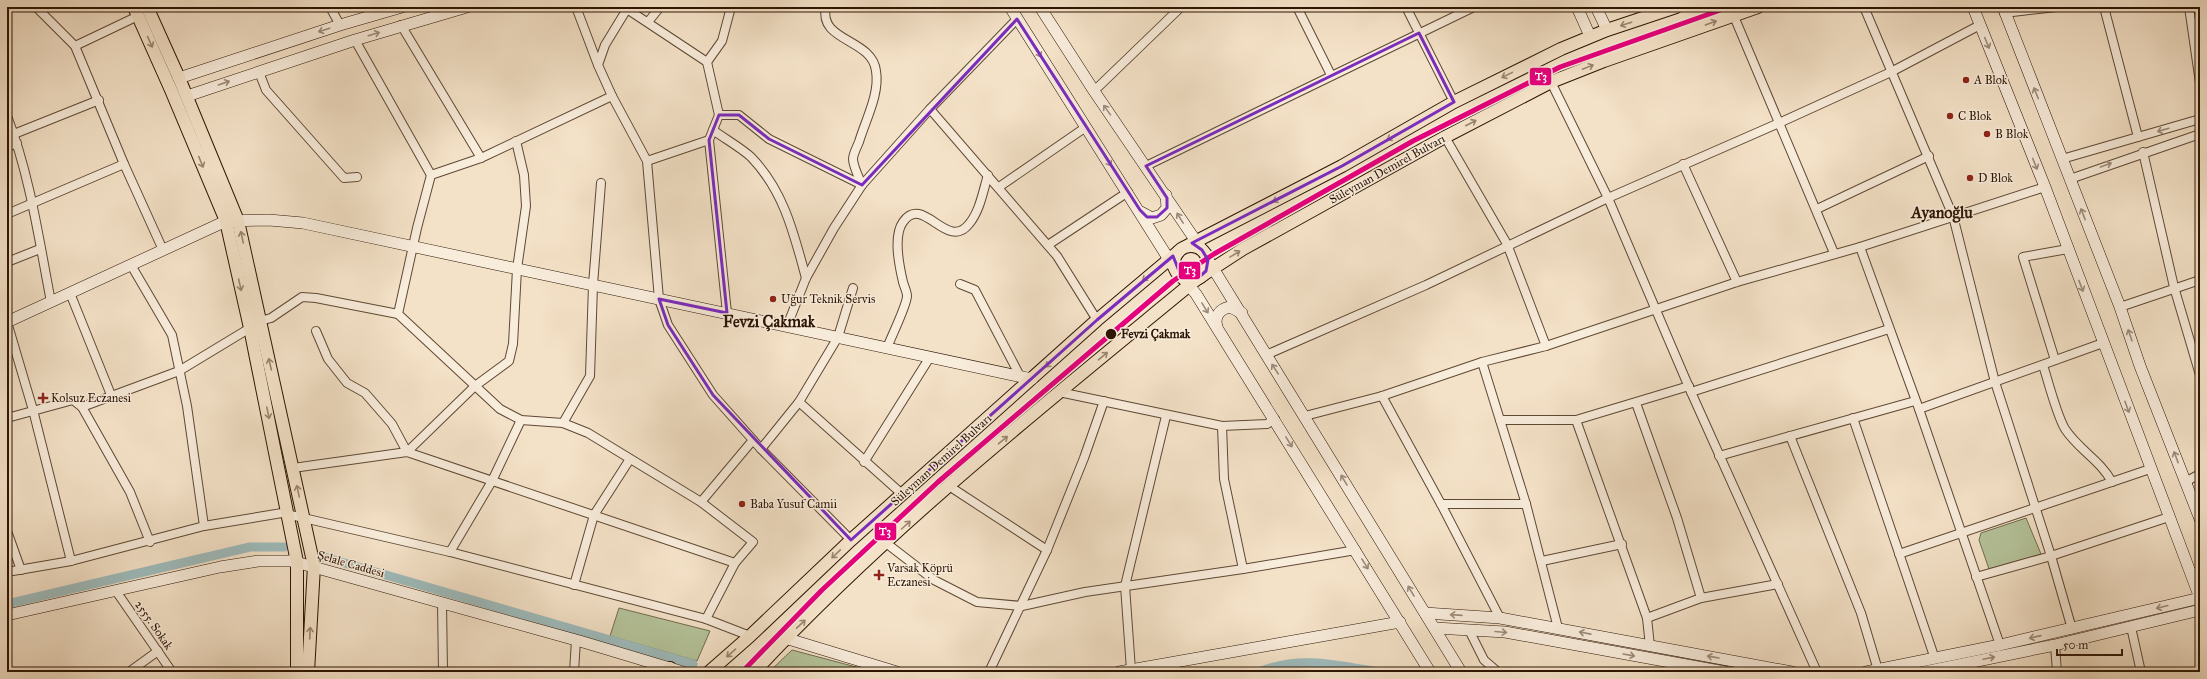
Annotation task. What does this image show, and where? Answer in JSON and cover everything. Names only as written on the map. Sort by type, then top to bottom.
[{"type":"main road","name":"Süleyman Demirel Bulvarı","points":[[709,672],[750,636],[1026,378],[1097,320],[1192,264],[1342,166],[1454,102],[1590,36],[1676,7]]},
{"type":"main road","name":"Süleyman Demirel Bulvarı","points":[[754,672],[786,638],[886,543],[949,486],[1059,392],[1192,264],[1243,249],[1445,137],[1550,82],[1733,14],[1758,7]]},
{"type":"main road","points":[[145,9],[180,78],[238,220],[297,562],[297,672]]},
{"type":"main road","points":[[145,9],[172,90],[226,221],[293,468],[314,566],[308,672]]},
{"type":"street","points":[[36,7],[75,46],[99,100],[124,164],[163,250]]},
{"type":"street","points":[[330,7],[340,25]]},
{"type":"street","points":[[180,78],[340,25],[402,7]]},
{"type":"street","points":[[187,96],[401,25],[466,7]]},
{"type":"street","points":[[576,7],[598,65],[612,96],[647,161],[659,299],[668,325],[713,395],[761,449],[851,540]]},
{"type":"street","points":[[648,22],[660,7]]},
{"type":"street","points":[[707,62],[722,41],[731,7]]},
{"type":"street","points":[[826,7],[824,14],[828,24],[837,35],[865,50],[876,70],[876,89],[853,159],[862,185]]},
{"type":"street","points":[[1010,7],[1140,210],[1242,314],[1461,672]]},
{"type":"street","points":[[1041,7],[1094,91],[1165,193],[1217,327],[1430,672]]},
{"type":"street","points":[[1094,91],[1181,7]]},
{"type":"street","points":[[1297,7],[1331,75]]},
{"type":"street","points":[[1406,7],[1454,102]]},
{"type":"street","points":[[1146,166],[1474,7]]},
{"type":"street","points":[[1577,7],[1590,36]]},
{"type":"street","points":[[1596,7],[1607,30]]},
{"type":"street","points":[[1864,7],[1891,72],[1929,156],[1953,216],[1995,382],[2034,508],[2051,556],[2072,629]]},
{"type":"street","points":[[1790,436],[1861,613],[1872,671],[1935,659],[2072,629],[2200,598],[2150,469],[2045,187],[1973,7]]},
{"type":"street","points":[[2056,7],[2003,10],[2120,307],[2140,366],[2200,519]]},
{"type":"street","points":[[2104,7],[2138,137]]},
{"type":"street","points":[[2189,7],[2200,83]]},
{"type":"street","points":[[75,46],[145,9]]},
{"type":"street","points":[[598,65],[605,45],[627,9],[707,62],[719,115],[709,140],[727,313]]},
{"type":"street","points":[[1733,14],[1817,209],[1834,253]]},
{"type":"street","points":[[787,326],[806,278],[834,228],[862,185],[930,109],[1017,19]]},
{"type":"street","points":[[401,25],[481,158]]},
{"type":"street","points":[[1266,355],[1426,285],[1507,244],[1891,72],[1980,25]]},
{"type":"street","points":[[355,40],[431,176],[412,246],[398,314]]},
{"type":"street","points":[[259,72],[266,90],[344,178],[357,177]]},
{"type":"street","points":[[1550,82],[1608,198],[1719,456],[1817,672]]},
{"type":"street","points":[[431,176],[481,158],[612,96]]},
{"type":"street","points":[[14,134],[99,100]]},
{"type":"street","points":[[930,109],[1057,256],[1097,320]]},
{"type":"street","points":[[719,115],[739,115],[770,139],[862,185]]},
{"type":"street","points":[[7,116],[17,143],[31,202],[51,302]]},
{"type":"street","points":[[2062,159],[2200,118]]},
{"type":"street","points":[[999,188],[1086,127]]},
{"type":"street","points":[[714,130],[750,156],[767,176],[781,199],[793,229],[806,278]]},
{"type":"street","points":[[2070,179],[2143,152],[2200,134]]},
{"type":"street","points":[[1445,137],[1507,244],[1546,346]]},
{"type":"street","points":[[647,161],[709,140]]},
{"type":"street","points":[[407,452],[475,386],[509,361],[513,344],[517,269],[526,206],[524,175],[516,141]]},
{"type":"street","points":[[7,147],[17,143]]},
{"type":"street","points":[[2143,152],[2174,287],[2200,375]]},
{"type":"street","points":[[1817,209],[1929,156]]},
{"type":"street","points":[[7,214],[31,202],[124,164]]},
{"type":"street","points":[[1683,164],[1737,282]]},
{"type":"street","points":[[887,348],[907,297],[902,281],[898,230],[904,220],[916,214],[928,216],[947,230],[960,230],[966,227],[970,223],[979,205],[988,175]]},
{"type":"street","points":[[563,423],[590,376],[593,285],[601,183]]},
{"type":"street","points":[[1305,416],[1382,396],[1482,362],[1546,346],[1737,282],[1834,253],[1860,247],[2045,187]]},
{"type":"street","points":[[1048,245],[1128,192]]},
{"type":"street","points":[[1140,210],[1147,217],[1152,218],[1161,215],[1165,212],[1168,203],[1165,193]]},
{"type":"street","points":[[71,561],[33,410],[7,322],[226,221],[269,220],[303,223],[1026,378]]},
{"type":"street","points":[[1860,247],[1919,409],[2000,645]]},
{"type":"street","points":[[7,262],[40,249]]},
{"type":"street","points":[[2055,360],[2023,257],[2068,249]]},
{"type":"street","points":[[131,264],[172,335],[187,406],[204,526]]},
{"type":"street","points":[[2120,307],[2174,287],[2200,280]]},
{"type":"street","points":[[960,284],[975,290],[1026,378]]},
{"type":"street","points":[[761,449],[799,402],[838,337],[853,288]]},
{"type":"street","points":[[70,293],[111,396]]},
{"type":"street","points":[[82,407],[179,371],[255,325],[271,318],[302,297],[316,298],[398,314],[500,409],[522,420],[563,423],[588,434],[701,502],[753,542],[735,563],[706,619]]},
{"type":"street","points":[[1217,327],[1218,314],[1225,308],[1235,308],[1242,314]]},
{"type":"street","points":[[1500,420],[1576,420],[1690,389],[1889,329]]},
{"type":"street","points":[[316,331],[328,359],[347,383],[365,393],[392,424],[407,452]]},
{"type":"street","points":[[1919,409],[2103,343]]},
{"type":"street","points":[[864,462],[930,357]]},
{"type":"street","points":[[1482,362],[1526,504],[1542,561],[1558,628]]},
{"type":"street","points":[[2042,365],[2064,428],[2080,447],[2097,460],[2106,471],[2112,482]]},
{"type":"street","points":[[1059,392],[1166,416],[1222,426],[1267,424],[1275,419]]},
{"type":"street","points":[[1382,396],[1441,504],[1500,618]]},
{"type":"street","points":[[7,418],[73,400],[82,407],[130,492],[150,542]]},
{"type":"street","points":[[989,672],[1022,606],[1047,550],[1084,458],[1104,401]]},
{"type":"street","points":[[1719,456],[1915,401]]},
{"type":"street","points":[[799,402],[864,462],[902,494]]},
{"type":"street","points":[[1636,403],[1677,518],[1701,598]]},
{"type":"street","points":[[1131,670],[1125,586],[1166,416]]},
{"type":"street","points":[[1853,418],[1935,659]]},
{"type":"street","points":[[450,552],[492,481],[522,420]]},
{"type":"street","points":[[1576,420],[1622,544],[1647,618],[1650,646]]},
{"type":"street","points":[[1222,426],[1224,479],[1243,569]]},
{"type":"street","points":[[701,502],[753,440]]},
{"type":"street","points":[[293,468],[407,452],[735,563]]},
{"type":"street","points":[[574,585],[594,515],[630,459]]},
{"type":"street","points":[[1899,554],[2150,469]]},
{"type":"street","points":[[2185,482],[2200,474]]},
{"type":"street","points":[[949,486],[1047,550]]},
{"type":"street","points":[[1441,504],[1526,504]]},
{"type":"street","points":[[7,572],[71,561],[150,542],[204,526],[282,513],[450,552],[706,619],[750,636]]},
{"type":"street","points":[[1976,577],[2051,556],[2169,517]]},
{"type":"street","points":[[7,531],[21,570]]},
{"type":"street","points":[[886,543],[934,580],[977,602],[1022,606],[1085,592],[1243,569],[1356,550]]},
{"type":"street","points":[[1542,561],[1622,544]]},
{"type":"street","name":"Şelale Caddesi","points":[[7,615],[220,567],[258,561],[297,562],[576,640],[671,670],[683,672]]},
{"type":"street","points":[[1647,618],[1701,598],[1778,584]]},
{"type":"street","name":"2555. Sokak","points":[[116,591],[172,672]]},
{"type":"street","points":[[442,603],[443,672]]},
{"type":"street","points":[[1924,672],[2131,627],[2200,610]]},
{"type":"street","points":[[1425,613],[1500,618],[1792,672]]},
{"type":"street","points":[[1119,672],[1400,622]]},
{"type":"street","points":[[2131,627],[2141,672]]},
{"type":"street","points":[[1435,628],[1505,632],[1725,672]]},
{"type":"street","points":[[1469,630],[1484,660],[1498,672]]},
{"type":"street","points":[[786,638],[897,672]]},
{"type":"street","points":[[574,672],[576,640]]},
{"type":"street","points":[[2055,644],[2058,672]]},
{"type":"street","points":[[129,672],[158,651]]},
{"type":"highlighted area","points":[[1017,19],[1140,210],[1147,217],[1157,217],[1167,208],[1167,198],[1146,166],[1419,33],[1454,102],[1342,166],[1192,243],[1202,250],[1208,260],[1206,271],[1198,278],[1181,276],[1173,256],[1097,320],[851,540],[713,395],[668,325],[659,299],[727,313],[709,140],[719,115],[739,115],[769,139],[862,185]]},
{"type":"green space","points":[[2026,518],[2041,554],[1989,569],[1979,540],[1981,533]]},
{"type":"green space","points":[[619,608],[710,631],[697,661],[610,636]]},
{"type":"green space","points":[[792,650],[875,672],[769,672]]},
{"type":"waterway","points":[[7,604],[250,547],[284,547]]},
{"type":"waterway","points":[[317,555],[693,664]]},
{"type":"waterway","points":[[1259,672],[1274,667],[1303,663],[1333,664],[1378,672]]},
{"type":"transit line","name":"T3","points":[[742,672],[822,590],[938,482],[1173,281],[1214,254],[1413,141],[1560,67],[1729,7]]},
{"type":"place","name":"A Blok","points":[[1966,80]]},
{"type":"place","name":"C Blok","points":[[1950,116]]},
{"type":"place","name":"B Blok","points":[[1987,134]]},
{"type":"place","name":"D Blok","points":[[1970,178]]},
{"type":"place","name":"Uğur Teknik Servis","points":[[773,299]]},
{"type":"place","name":"Fevzi Çakmak","points":[[1111,334]]},
{"type":"place","name":"Kolsuz Eczanesi","points":[[43,398]]},
{"type":"place","name":"Baba Yusuf Camii","points":[[742,504]]},
{"type":"place","name":"Varsak Köprü Eczanesi","points":[[879,575]]},
{"type":"district","name":"Ayanoğlu","points":[[1942,212]]},
{"type":"district","name":"Fevzi Çakmak","points":[[769,321]]}]
